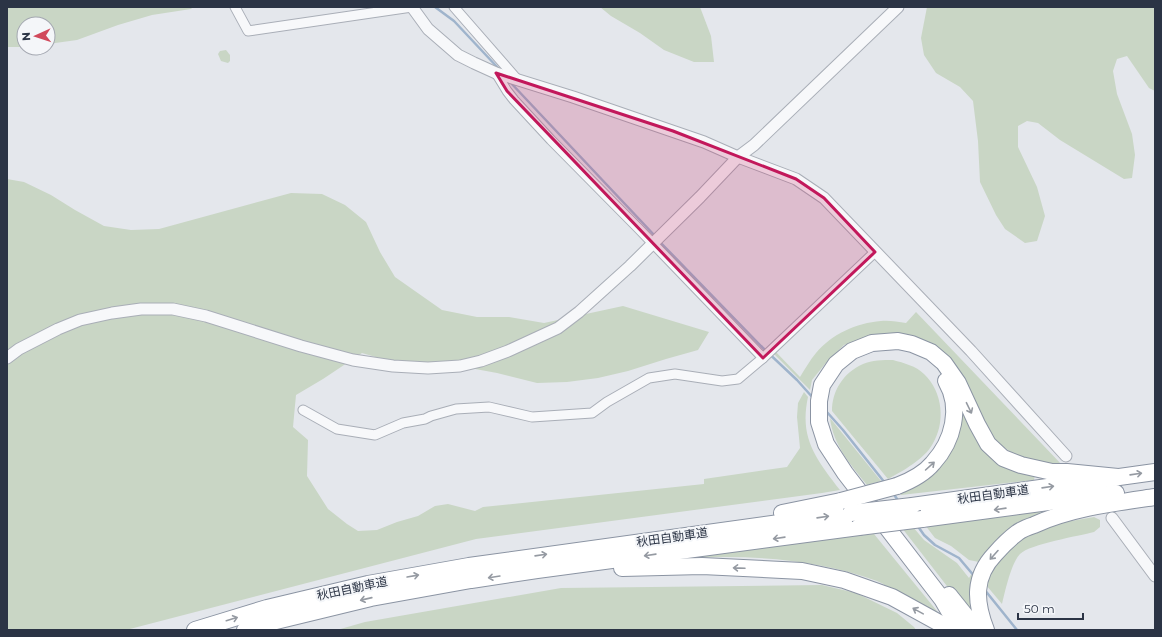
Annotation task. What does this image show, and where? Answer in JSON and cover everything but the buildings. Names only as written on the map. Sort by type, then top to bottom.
[{"type":"highway","points":[[960,630],[942,599],[845,473],[826,444],[819,422],[819,401],[822,385],[836,364],[852,351],[872,343],[898,341],[912,344],[931,352],[944,363],[958,383],[988,444],[1003,458],[1021,465],[1052,472],[1118,477]]},
{"type":"highway","points":[[651,540],[840,501],[897,486],[913,479],[933,464],[947,443],[954,426],[955,409],[951,389],[942,373],[924,359],[898,351],[874,352],[854,360],[839,373],[831,390],[826,406],[830,432],[841,455],[853,470],[946,592],[977,630]]},
{"type":"highway","name":"秋田自動車道","points":[[195,630],[267,608],[368,584],[469,566],[1155,472]]},
{"type":"highway","name":"秋田自動車道","points":[[245,630],[371,598],[471,580],[1155,488]]},
{"type":"highway","points":[[986,630],[980,614],[977,594],[981,577],[987,562],[1018,532],[1044,520],[1076,511],[1155,497]]},
{"type":"highway","points":[[537,570],[702,566],[802,572],[844,580],[892,597],[952,630]]},
{"type":"street","points":[[235,7],[248,31],[412,7],[428,29],[458,55],[496,73],[516,78],[704,142],[738,157],[796,179],[824,198],[971,351],[1066,456]]},
{"type":"street","points":[[454,7],[516,78]]},
{"type":"street","points":[[7,358],[19,349],[58,329],[80,320],[112,313],[141,309],[172,309],[206,316],[301,346],[353,360],[392,366],[428,368],[460,366],[508,351],[558,328],[579,312],[653,244],[738,157],[754,146],[898,7]]},
{"type":"street","points":[[496,73],[514,100],[545,134],[763,358]]},
{"type":"street","points":[[303,410],[337,430],[375,435],[403,423],[425,419],[456,409],[489,407],[532,417],[592,413],[607,402],[649,378],[675,374],[722,380],[738,379],[763,358],[875,252]]},
{"type":"street","points":[[1112,518],[1155,576]]},
{"type":"highlighted area","points":[[496,73],[673,131],[796,179],[824,198],[875,252],[763,358],[507,91]]},
{"type":"green space","points":[[7,7],[193,7],[191,9],[152,15],[118,25],[77,40],[56,43],[56,16],[16,16],[16,47],[7,47]]},
{"type":"green space","points":[[600,7],[700,7],[711,36],[714,62],[694,62],[664,50],[640,33],[611,16]]},
{"type":"green space","points":[[927,7],[1155,7],[1155,91],[1149,88],[1127,56],[1117,59],[1113,71],[1117,94],[1132,134],[1135,155],[1132,178],[1124,179],[1060,140],[1038,123],[1027,121],[1018,126],[1018,147],[1037,187],[1045,216],[1037,241],[1025,243],[1005,229],[996,215],[980,182],[978,141],[973,101],[960,87],[936,73],[924,55],[921,38]]},
{"type":"green space","points":[[226,50],[230,55],[230,61],[228,63],[221,61],[218,54],[220,51]]},
{"type":"green space","points":[[7,179],[24,182],[51,195],[104,226],[131,230],[159,229],[291,193],[322,194],[345,205],[366,222],[380,252],[395,277],[442,310],[477,317],[509,317],[544,323],[623,306],[709,332],[698,350],[628,371],[598,378],[567,382],[537,383],[497,373],[448,364],[396,363],[362,353],[296,395],[293,427],[308,440],[307,476],[328,509],[358,531],[377,530],[418,516],[435,506],[448,504],[475,511],[483,507],[704,484],[704,479],[787,467],[800,448],[797,417],[798,403],[804,392],[808,397],[806,424],[812,447],[817,458],[840,490],[476,539],[126,630],[7,630]]},
{"type":"green space","points":[[916,312],[1063,466],[1031,462],[1012,453],[998,443],[986,430],[942,356],[868,337],[844,345],[825,364],[812,380],[810,390],[773,353],[775,351],[800,377],[822,346],[837,335],[854,327],[872,322],[887,321],[906,323]]},
{"type":"green space","points":[[878,360],[893,360],[910,365],[924,374],[930,381],[939,399],[941,418],[932,445],[924,455],[913,464],[888,479],[832,411],[834,396],[840,383],[850,372],[866,363]]},
{"type":"green space","points":[[954,394],[978,435],[1035,475],[1034,480],[901,495],[900,492],[938,464]]},
{"type":"green space","points":[[830,418],[881,481],[867,485],[849,462],[839,446]]},
{"type":"green space","points":[[1083,502],[989,552],[974,621],[902,528],[913,527],[924,540],[957,563],[969,578],[979,562],[969,560],[951,546],[935,538],[925,525]]},
{"type":"green space","points":[[1094,517],[1100,520],[1100,527],[1094,532],[1044,544],[1025,550],[1020,554],[1011,571],[1002,604],[986,585],[990,572],[999,557],[1030,531],[1054,524]]},
{"type":"green space","points":[[874,534],[941,616],[877,581],[831,568],[808,563],[762,558],[691,558],[691,555]]},
{"type":"green space","points":[[822,585],[856,593],[897,613],[916,630],[337,630],[365,622],[561,588]]},
{"type":"waterway","points":[[435,7],[454,21],[499,69]]},
{"type":"waterway","points":[[510,82],[656,237]]},
{"type":"waterway","points":[[659,241],[814,399]]},
{"type":"waterway","points":[[826,411],[885,483]]},
{"type":"waterway","points":[[893,493],[899,502]]},
{"type":"waterway","points":[[917,525],[924,535],[935,545],[959,558],[975,577]]},
{"type":"waterway","points":[[984,589],[1017,630]]}]
